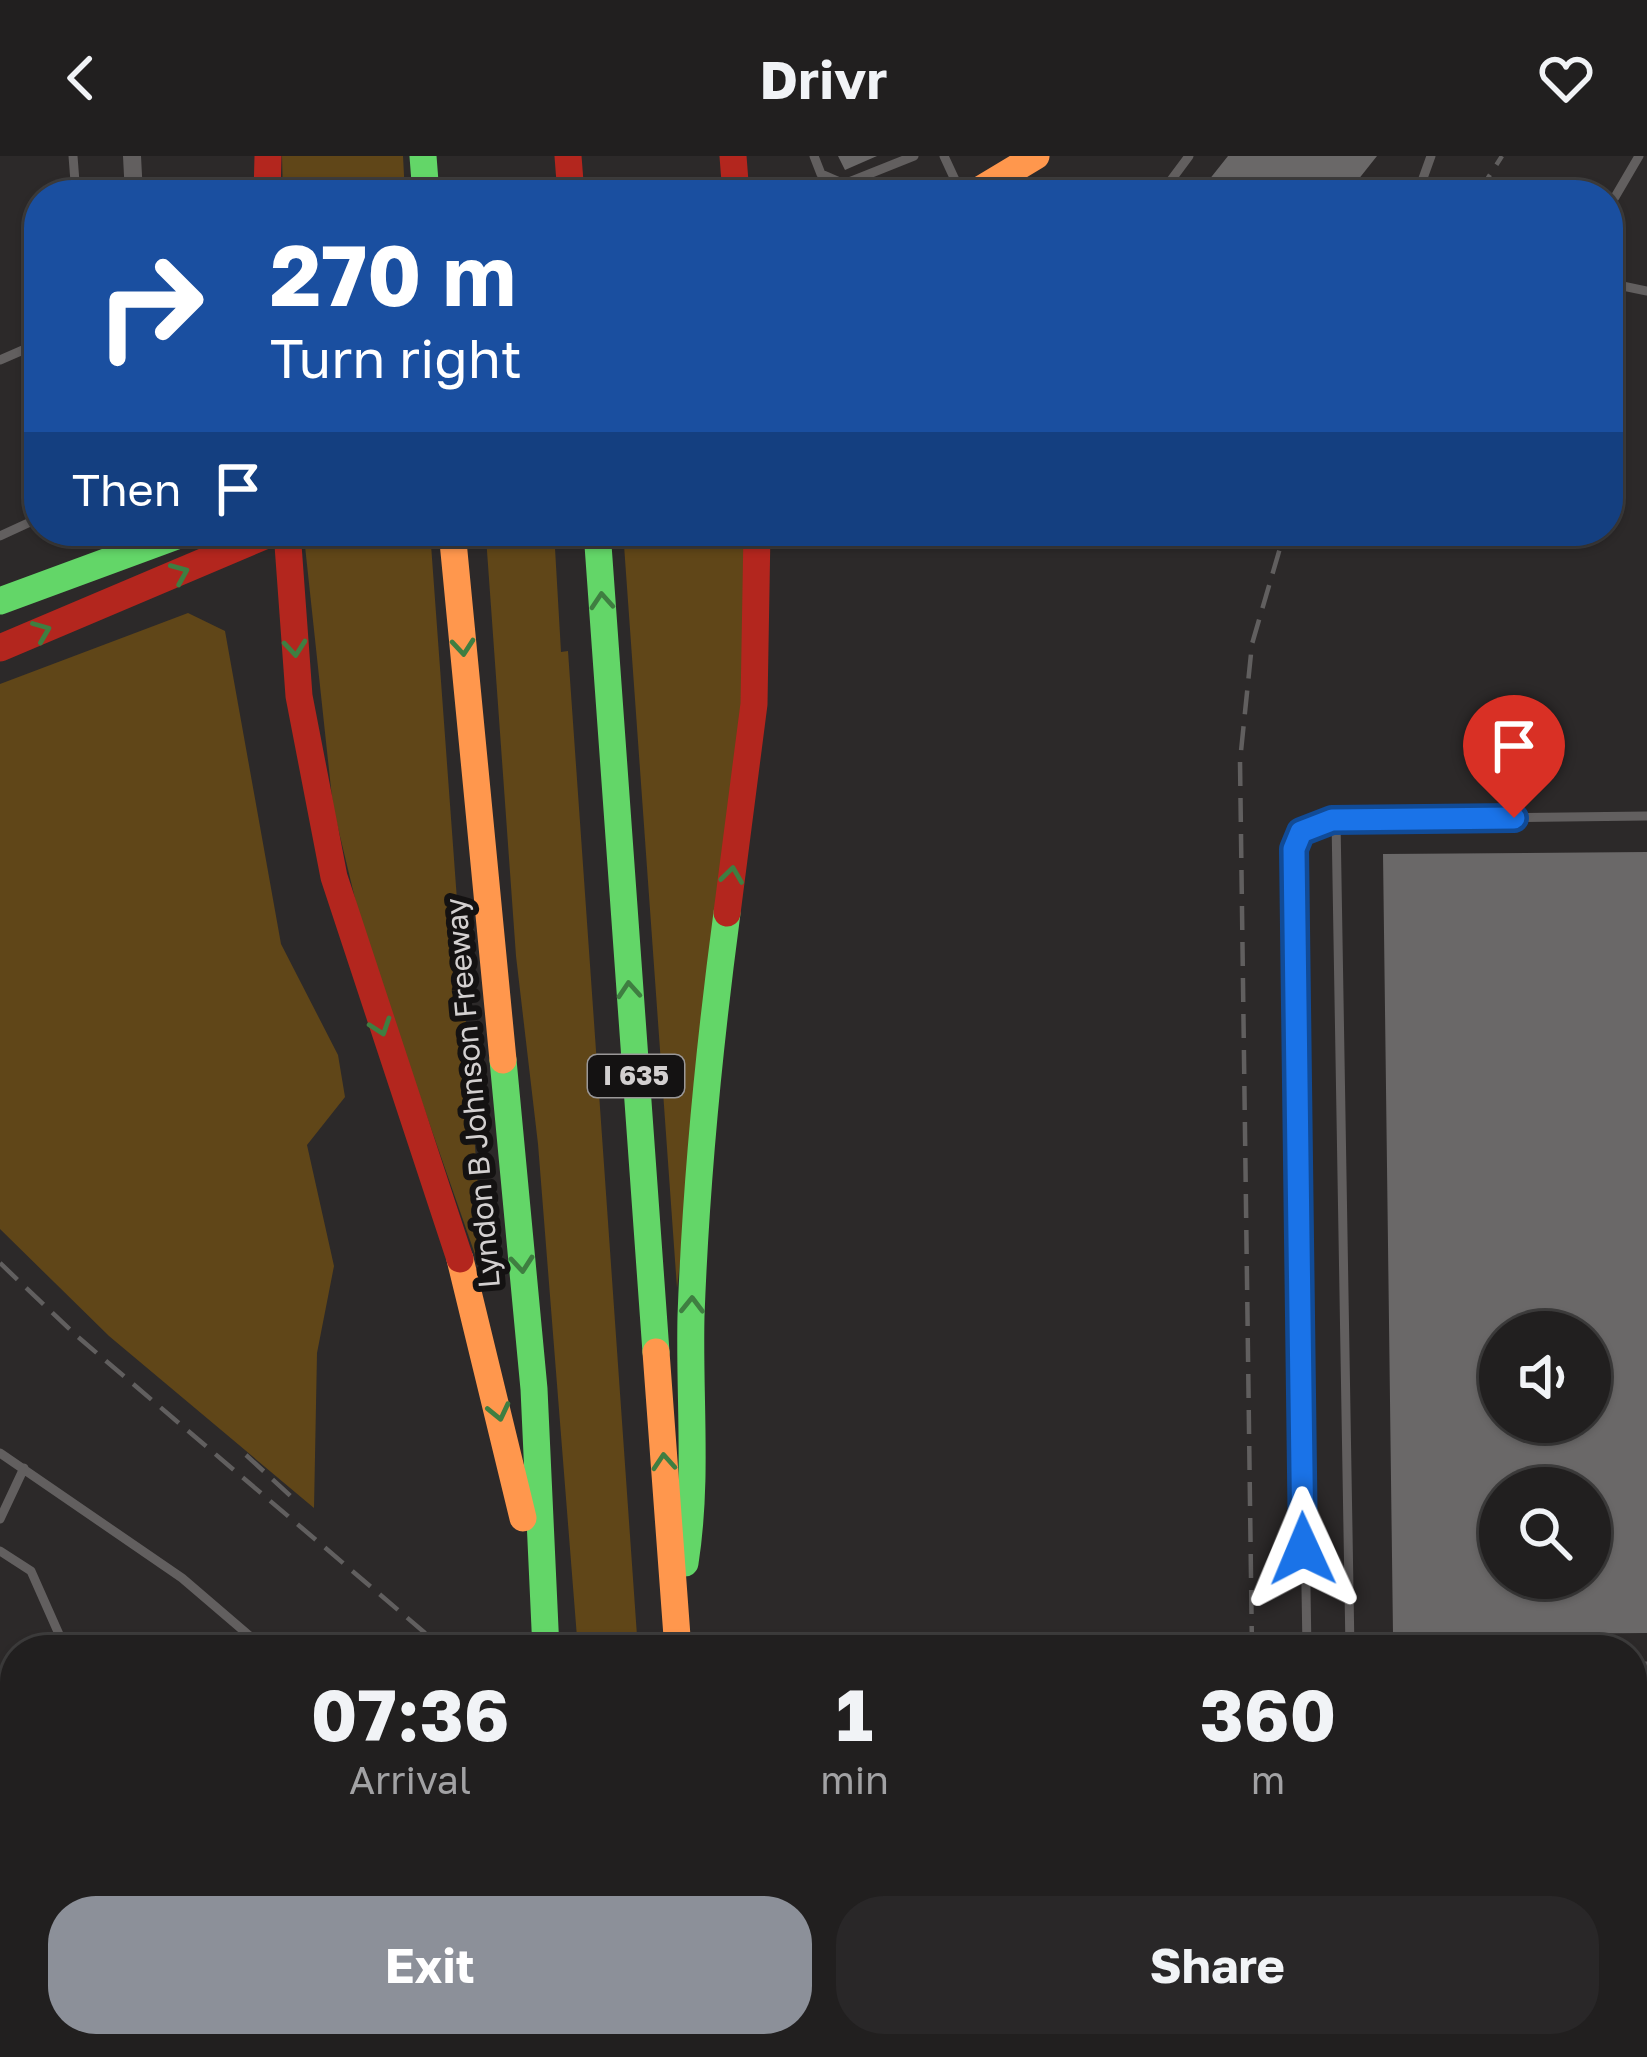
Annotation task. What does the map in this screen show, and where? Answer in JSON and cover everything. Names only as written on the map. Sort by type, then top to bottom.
[{"type":"main road","points":[[1012,180],[1036,156]]},
{"type":"main road","points":[[0,601],[150,546]]},
{"type":"main road","points":[[0,648],[241,546]]},
{"type":"main road","points":[[288,546],[299,696],[334,877],[473,1298],[540,1590]]},
{"type":"main road","name":"Lyndon B Johnson Freeway","points":[[453,546],[534,1389],[544,1635]]},
{"type":"main road","name":"I 635","points":[[598,546],[676,1635]]},
{"type":"main road","points":[[675,1621],[694,1506],[691,1321],[700,1119],[754,704],[757,546]]},
{"type":"main road","points":[[69,576],[84,613]]},
{"type":"lane","points":[[814,156],[821,174],[835,180]]},
{"type":"lane","points":[[854,180],[914,156]]},
{"type":"lane","points":[[1623,183],[1639,156]]},
{"type":"lane","points":[[1307,1635],[1294,849],[1301,832],[1336,820],[1647,816]]},
{"type":"lane","points":[[1336,820],[1350,1635]]},
{"type":"lane","points":[[0,1453],[182,1578],[248,1635]]},
{"type":"lane","points":[[0,1520],[24,1468]]},
{"type":"lane","points":[[0,1551],[32,1571],[60,1635]]},
{"type":"shaded area","points":[[282,156],[403,156],[404,180],[283,180]]},
{"type":"shaded area","points":[[305,546],[431,546],[485,1283],[364,936],[333,807]]},
{"type":"shaded area","points":[[487,546],[555,546],[561,652],[568,651],[637,1635],[577,1635],[538,1144],[516,956]]},
{"type":"shaded area","points":[[624,546],[748,546],[749,668],[677,1288]]},
{"type":"shaded area","points":[[188,613],[225,631],[281,944],[338,1055],[345,1097],[307,1145],[334,1266],[317,1353],[314,1508],[109,1336],[0,1229],[0,684]]},
{"type":"building","points":[[838,156],[877,156],[845,170]]},
{"type":"building","points":[[1228,156],[1377,156],[1358,180],[1209,180]]},
{"type":"building","points":[[1647,852],[1647,1633],[1393,1635],[1383,854]]},
{"type":"railway","points":[[1487,180],[1502,156]]},
{"type":"railway","points":[[1252,1635],[1240,761],[1252,644],[1281,546]]},
{"type":"railway","points":[[0,1263],[78,1337],[427,1635]]},
{"type":"railway","points":[[246,1455],[295,1500]]},
{"type":"traffic: fast","points":[[423,156],[425,180]]},
{"type":"traffic: fast","points":[[0,601],[149,546]]},
{"type":"traffic: fast","points":[[598,546],[656,1352]]},
{"type":"traffic: fast","points":[[685,1563],[691,1501],[696,1215],[727,913]]},
{"type":"traffic: fast","points":[[503,1060],[534,1389],[545,1635]]},
{"type":"traffic: slow","points":[[996,180],[1036,156]]},
{"type":"traffic: slow","points":[[453,546],[503,1060]]},
{"type":"traffic: slow","points":[[460,1259],[523,1518]]},
{"type":"traffic: slow","points":[[656,1352],[677,1635]]},
{"type":"traffic: jam","points":[[267,180],[268,156]]},
{"type":"traffic: jam","points":[[568,156],[570,180]]},
{"type":"traffic: jam","points":[[733,156],[735,180]]},
{"type":"traffic: jam","points":[[0,648],[241,546]]},
{"type":"traffic: jam","points":[[288,546],[299,696],[334,877],[460,1259]]},
{"type":"traffic: jam","points":[[727,913],[754,704],[757,546]]},
{"type":"route","points":[[1303,1549],[1294,849],[1301,832],[1332,820],[1514,818]]}]
